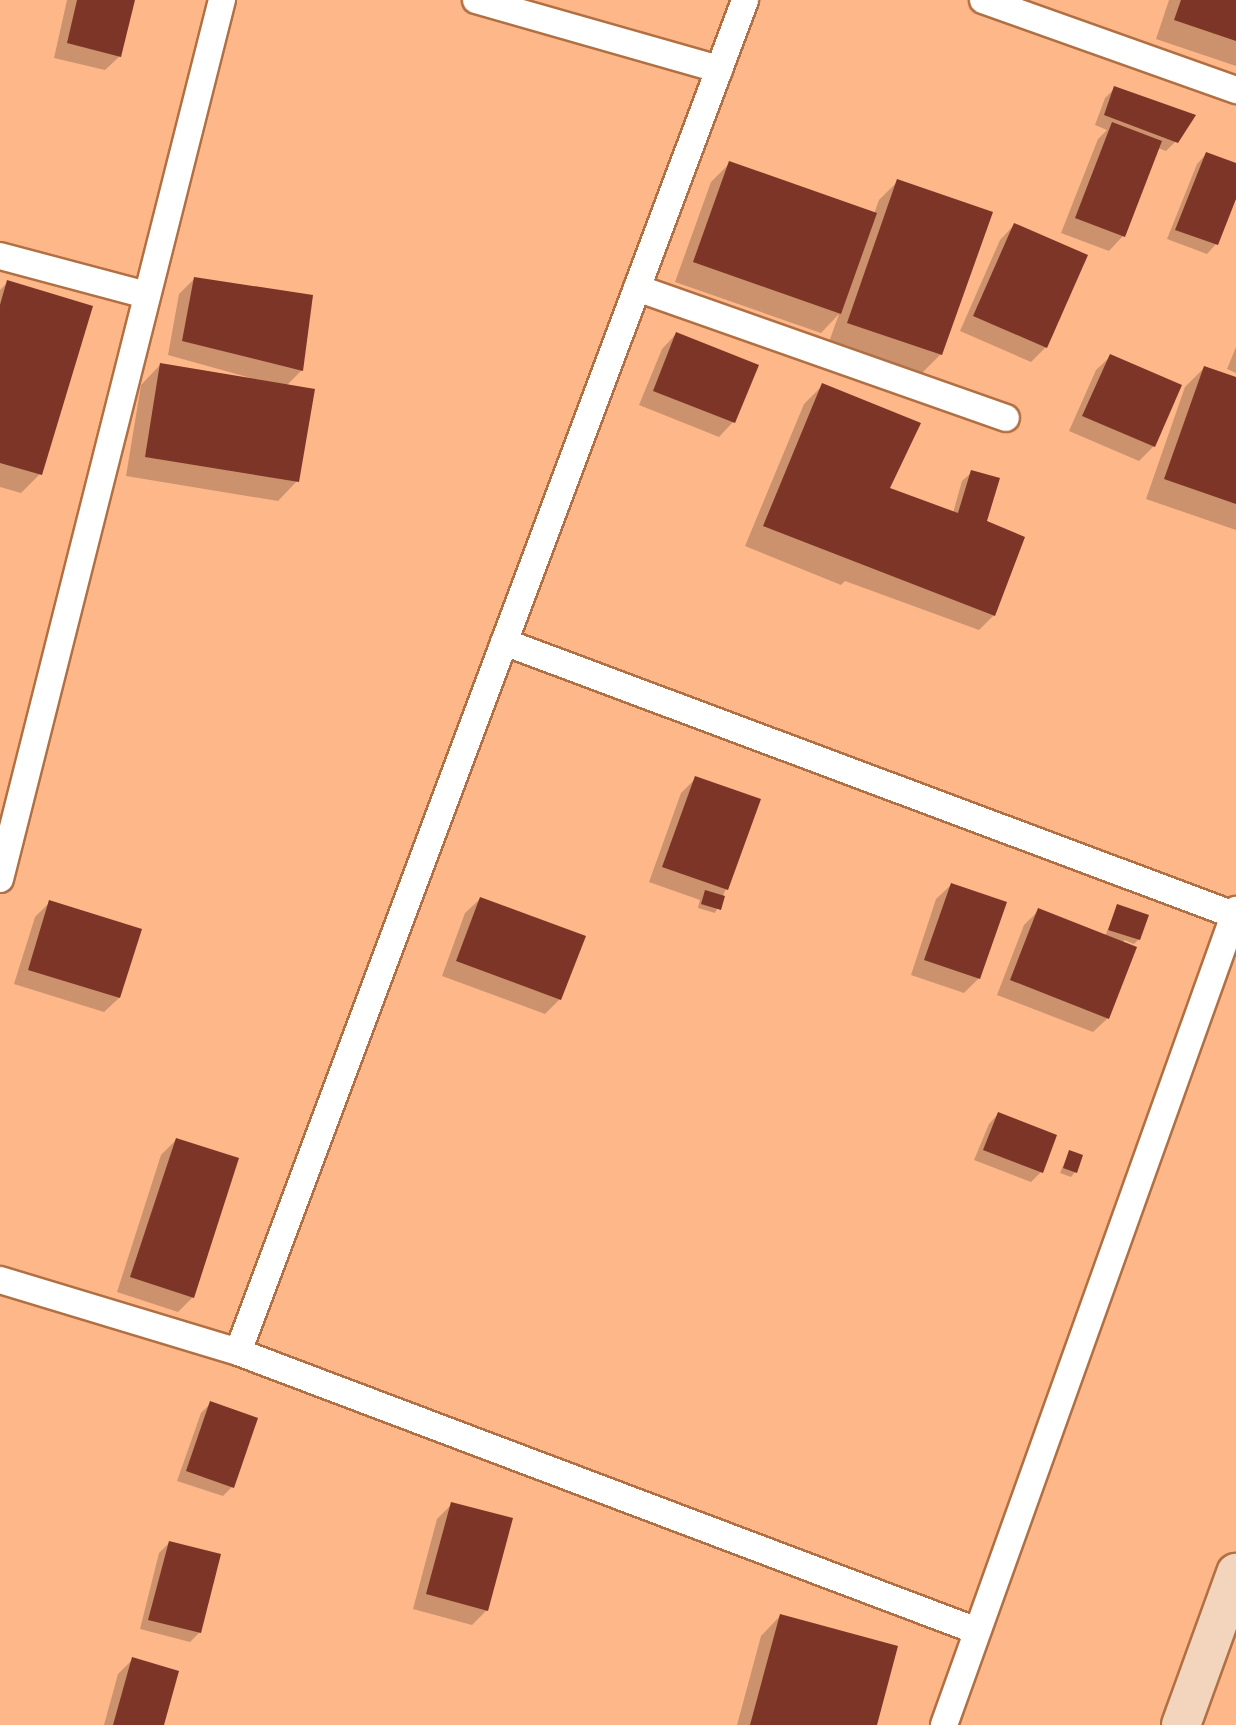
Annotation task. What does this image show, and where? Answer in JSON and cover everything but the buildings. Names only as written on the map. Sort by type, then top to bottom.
[{"type":"main road","points":[[1181,1725],[1236,1573]]},
{"type":"street","points":[[0,879],[222,0]]},
{"type":"street","points":[[476,0],[719,69]]},
{"type":"street","points":[[238,1352],[745,0]]},
{"type":"street","points":[[983,0],[1236,90]]},
{"type":"street","points":[[0,256],[147,295]]},
{"type":"street","points":[[637,288],[1006,418]]},
{"type":"street","points":[[504,642],[1235,913],[944,1725]]},
{"type":"street","points":[[0,1280],[238,1352],[977,1631]]}]
